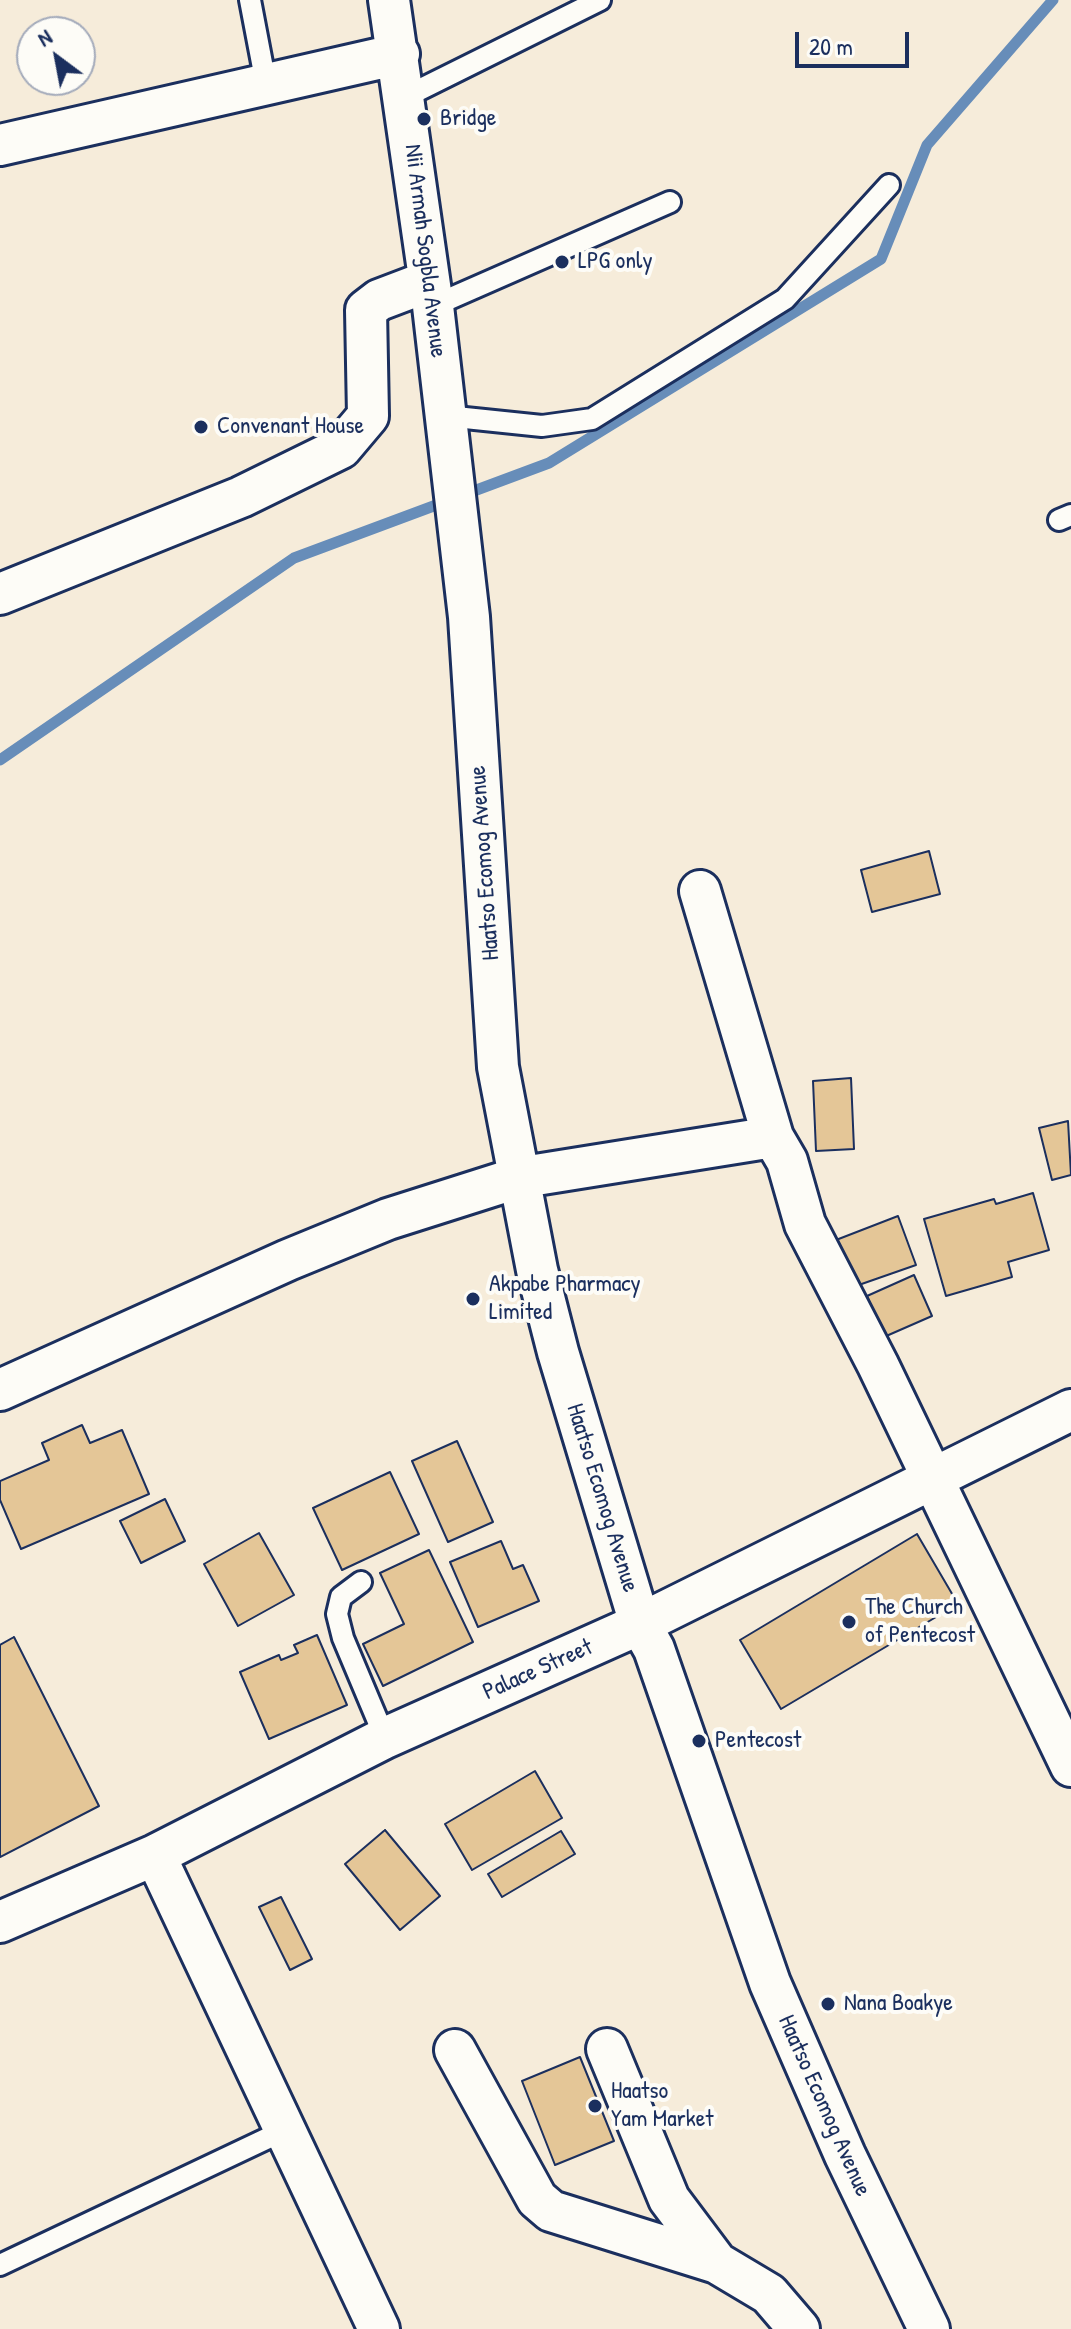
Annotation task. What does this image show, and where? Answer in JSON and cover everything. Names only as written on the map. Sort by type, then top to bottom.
[{"type":"street","name":"Nii Armah Sogbla Avenue","points":[[389,0],[405,97],[450,456]]},
{"type":"street","points":[[0,145],[399,54]]},
{"type":"street","points":[[0,594],[241,497],[341,448],[368,416],[366,310],[379,300],[431,294]]},
{"type":"street","name":"Haatso Ecomog Avenue","points":[[450,456],[469,617],[498,1067],[517,1178],[558,1352],[640,1624],[654,1649],[770,1983],[845,2155],[929,2329]]},
{"type":"street","points":[[700,891],[773,1137],[787,1161],[805,1224],[934,1480],[1071,1766]]},
{"type":"street","points":[[0,1390],[388,1219],[517,1178],[773,1137]]},
{"type":"street","name":"Palace Street","points":[[0,1922],[155,1855],[385,1738],[640,1624],[1071,1410]]},
{"type":"street","points":[[155,1855],[379,2329]]},
{"type":"street","points":[[607,2049],[669,2199],[717,2263]]},
{"type":"street","points":[[455,2050],[537,2199],[551,2211],[717,2263],[769,2294],[799,2329]]},
{"type":"lane","points":[[250,0],[266,84]]},
{"type":"lane","points":[[405,97],[600,0]]},
{"type":"lane","points":[[446,416],[542,426],[592,419],[785,299],[889,185]]},
{"type":"lane","points":[[431,294],[670,202]]},
{"type":"lane","points":[[361,1582],[341,1597],[337,1614],[343,1638],[385,1738]]},
{"type":"lane","points":[[0,2265],[285,2130]]},
{"type":"building","points":[[929,851],[940,894],[872,912],[861,870]]},
{"type":"building","points":[[851,1078],[854,1149],[816,1151],[813,1081]]},
{"type":"building","points":[[1068,1121],[1071,1175],[1052,1180],[1039,1128]]},
{"type":"building","points":[[1033,1193],[1049,1250],[1008,1262],[1012,1277],[946,1296],[924,1219],[994,1199],[996,1204]]},
{"type":"building","points":[[898,1216],[916,1265],[853,1287],[836,1240]]},
{"type":"building","points":[[914,1275],[932,1316],[884,1337],[867,1296]]},
{"type":"building","points":[[82,1425],[90,1443],[122,1430],[149,1494],[21,1549],[0,1500],[0,1481],[49,1460],[42,1443]]},
{"type":"building","points":[[457,1441],[493,1522],[448,1542],[412,1461]]},
{"type":"building","points":[[390,1472],[419,1534],[342,1570],[313,1508]]},
{"type":"building","points":[[165,1499],[185,1541],[141,1563],[120,1521]]},
{"type":"building","points":[[259,1533],[294,1595],[238,1626],[204,1564]]},
{"type":"building","name":"The Church of Pentecost","points":[[917,1534],[958,1604],[781,1709],[740,1640]]},
{"type":"building","points":[[501,1541],[513,1569],[523,1565],[539,1601],[478,1627],[450,1562]]},
{"type":"building","points":[[429,1550],[473,1642],[383,1686],[363,1644],[404,1624],[380,1573]]},
{"type":"building","points":[[317,1635],[347,1705],[269,1739],[240,1672],[279,1655],[281,1660],[298,1653],[294,1645]]},
{"type":"building","points":[[14,1637],[99,1806],[0,1857],[0,1645]]},
{"type":"building","points":[[535,1771],[562,1818],[472,1870],[445,1824]]},
{"type":"building","points":[[385,1830],[440,1896],[400,1930],[345,1864]]},
{"type":"building","points":[[561,1831],[575,1854],[502,1897],[488,1874]]},
{"type":"building","points":[[281,1897],[312,1959],[290,1970],[259,1907]]},
{"type":"building","points":[[580,2057],[614,2141],[555,2165],[522,2081]]},
{"type":"waterway","points":[[0,760],[294,558],[549,463],[881,259],[927,145],[1053,0]]},
{"type":"place","name":"Bridge","points":[[424,119]]},
{"type":"place","name":"LPG only","points":[[562,262]]},
{"type":"place","name":"Convenant House","points":[[201,427]]},
{"type":"place","name":"Akpabe Pharmacy Limited","points":[[473,1299]]},
{"type":"place","name":"The Church of Pentecost","points":[[849,1622]]},
{"type":"place","name":"Pentecost","points":[[699,1741]]},
{"type":"place","name":"Nana Boakye","points":[[828,2004]]},
{"type":"place","name":"Haatso Yam Market","points":[[595,2106]]}]
